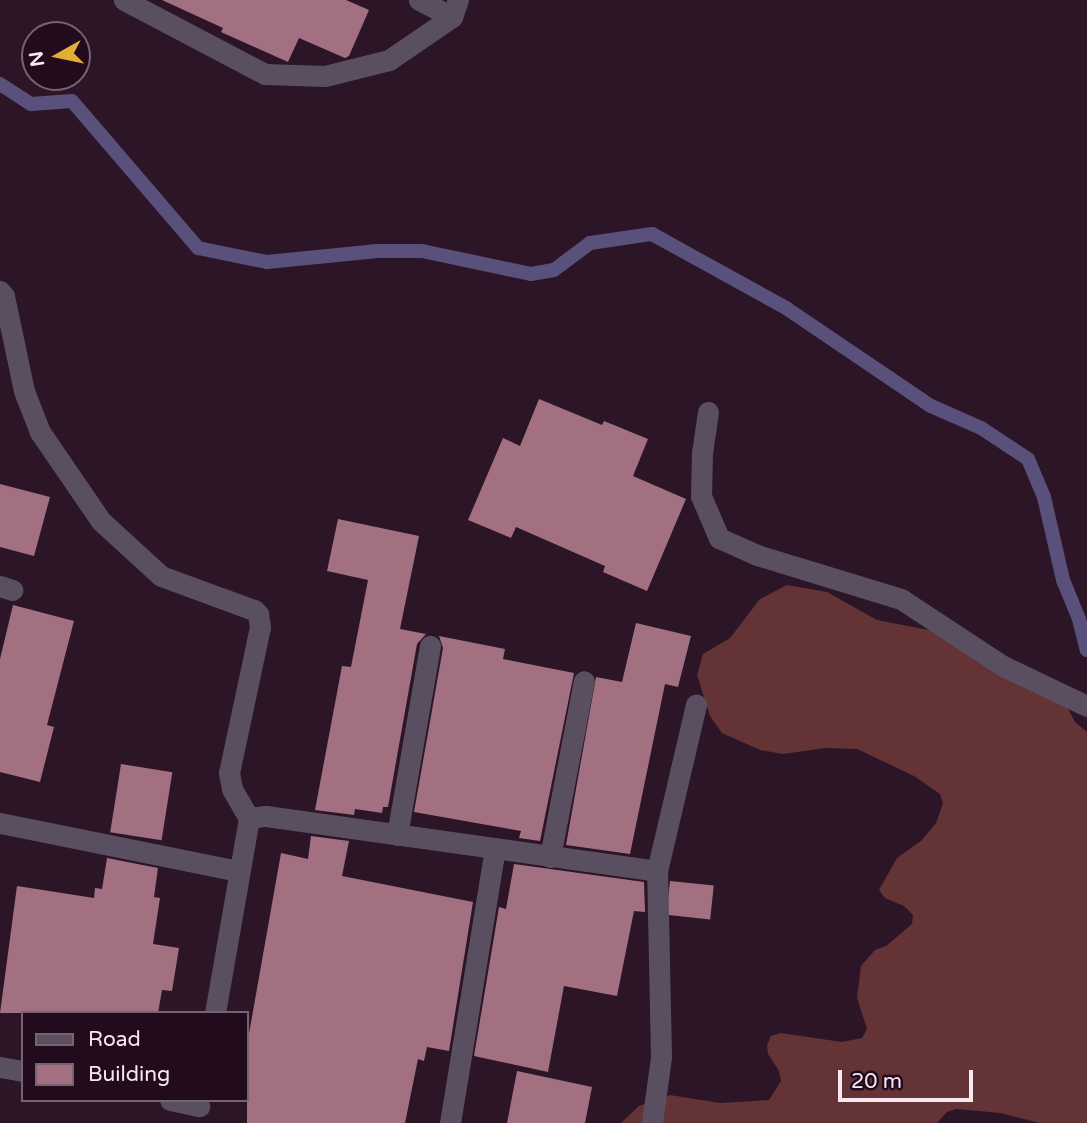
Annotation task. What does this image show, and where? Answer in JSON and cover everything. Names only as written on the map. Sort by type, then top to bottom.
[{"type":"street","points":[[124,0],[265,74],[325,76],[389,60],[455,9]]},
{"type":"street","points":[[419,0],[455,9]]},
{"type":"street","points":[[0,291],[4,296],[24,391],[40,432],[100,521],[161,576],[254,610],[258,614],[260,627],[229,773],[232,789],[249,818],[215,1011]]},
{"type":"street","points":[[708,412],[702,453],[701,496],[719,538],[757,555],[901,598],[1003,666],[1087,706]]},
{"type":"street","points":[[397,835],[430,646]]},
{"type":"street","points":[[550,857],[584,681]]},
{"type":"street","points":[[652,1123],[660,1068],[657,871],[696,705]]},
{"type":"street","points":[[249,818],[266,816],[657,871]]},
{"type":"street","points":[[0,823],[238,872]]},
{"type":"street","points":[[450,1123],[495,849]]},
{"type":"street","points":[[0,1067],[21,1071]]},
{"type":"street","points":[[176,1102],[199,1110]]},
{"type":"shaded area","points":[[787,585],[827,592],[877,620],[934,631],[1060,693],[1075,722],[1087,732],[1087,1123],[1040,1123],[1000,1113],[956,1109],[947,1112],[937,1123],[621,1123],[639,1106],[670,1095],[720,1103],[769,1100],[781,1081],[779,1071],[768,1054],[767,1045],[771,1036],[781,1033],[842,1042],[862,1038],[867,1029],[857,998],[861,966],[875,950],[886,946],[912,924],[913,915],[904,906],[885,898],[879,890],[897,858],[922,840],[936,823],[943,803],[940,794],[914,776],[857,749],[825,748],[783,754],[760,750],[722,733],[710,716],[697,675],[703,654],[730,638],[760,599]]},
{"type":"building","points":[[162,0],[346,0],[369,10],[349,56],[345,58],[299,38],[288,62],[221,32],[223,28]]},
{"type":"building","points":[[539,399],[602,425],[604,421],[648,439],[633,476],[686,499],[647,591],[603,572],[605,566],[516,527],[511,538],[468,520],[503,438],[520,446]]},
{"type":"building","points":[[0,484],[50,497],[34,556],[0,547]]},
{"type":"building","points":[[338,519],[419,536],[400,629],[426,634],[417,644],[388,807],[383,807],[382,813],[355,809],[354,815],[315,810],[342,666],[351,667],[368,580],[327,571]]},
{"type":"building","points":[[13,605],[74,621],[47,725],[54,727],[40,782],[0,772],[0,659]]},
{"type":"building","points":[[636,623],[691,636],[678,687],[665,684],[630,854],[566,845],[596,677],[622,682]]},
{"type":"building","points":[[439,636],[505,649],[503,659],[574,673],[540,841],[519,838],[521,831],[414,812],[443,648]]},
{"type":"building","points":[[121,764],[172,772],[162,840],[110,832]]},
{"type":"building","points":[[311,836],[349,841],[342,876],[473,902],[449,1051],[427,1047],[424,1061],[418,1059],[405,1123],[247,1123],[248,1039],[281,853],[308,859]]},
{"type":"building","points":[[107,858],[158,868],[154,897],[160,898],[153,944],[179,948],[172,991],[162,990],[158,1011],[0,1013],[17,886],[94,898],[95,888],[102,889]]},
{"type":"building","points":[[514,864],[644,882],[645,912],[634,911],[617,996],[564,986],[548,1072],[474,1056],[499,907],[506,909]]},
{"type":"building","points":[[670,881],[714,886],[710,919],[666,915]]},
{"type":"building","points":[[517,1071],[592,1087],[585,1123],[507,1123]]},
{"type":"waterway","points":[[0,84],[31,104],[72,101],[198,248],[267,262],[377,251],[422,251],[531,274],[554,270],[590,243],[652,234],[786,308],[931,406],[981,428],[1028,459],[1044,497],[1063,580],[1079,619],[1087,650]]}]
